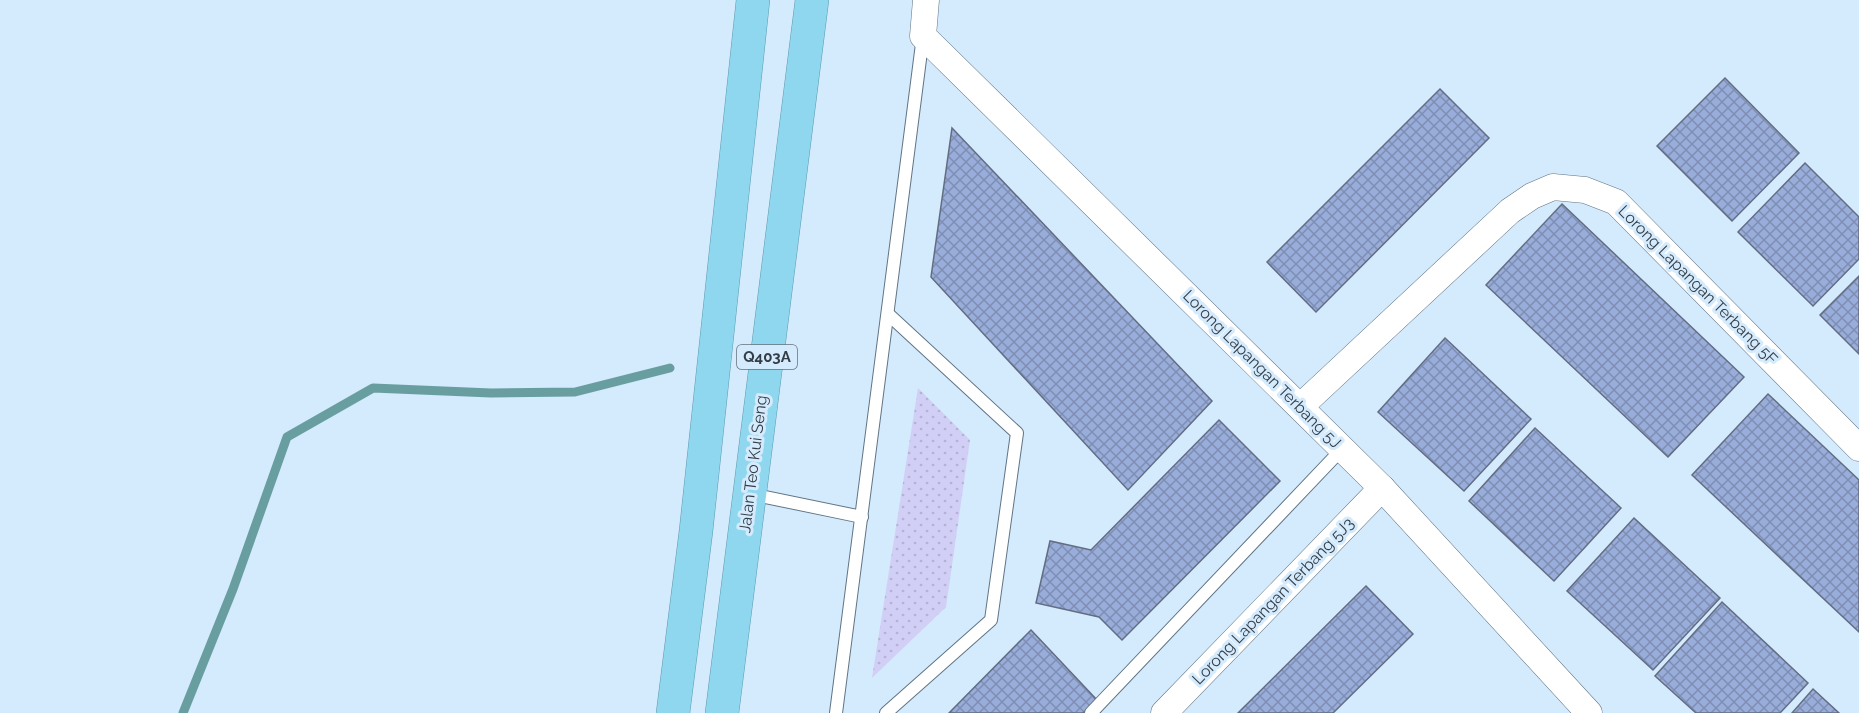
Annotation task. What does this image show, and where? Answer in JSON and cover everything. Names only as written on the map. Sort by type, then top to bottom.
[{"type":"highway","points":[[673,713],[697,520],[753,0]]},
{"type":"highway","name":"Jalan Teo Kui Seng","points":[[722,713],[812,0]]},
{"type":"street","points":[[923,36],[926,0]]},
{"type":"street","name":"Lorong Lapangan Terbang 5J","points":[[923,36],[1343,448],[1589,713]]},
{"type":"street","name":"Lorong Lapangan Terbang 5F","points":[[1300,406],[1510,211],[1532,196],[1553,187],[1585,190],[1616,202],[1859,448]]},
{"type":"street","name":"Lorong Lapangan Terbang 5J3","points":[[1164,713],[1382,488]]},
{"type":"lane","points":[[836,713],[923,36]]},
{"type":"lane","points":[[886,713],[991,620],[1017,433],[888,314]]},
{"type":"lane","points":[[1091,713],[1343,448]]},
{"type":"lane","points":[[750,493],[862,517]]},
{"type":"shaded area","points":[[918,388],[970,440],[946,607],[872,678]]},
{"type":"building","points":[[1725,78],[1799,153],[1732,221],[1657,146]]},
{"type":"building","points":[[1440,89],[1489,138],[1316,312],[1267,262]]},
{"type":"building","points":[[952,128],[1212,401],[1128,490],[931,277]]},
{"type":"building","points":[[1805,163],[1859,217],[1859,259],[1813,306],[1738,232]]},
{"type":"building","points":[[1562,204],[1744,377],[1668,457],[1486,285]]},
{"type":"building","points":[[1859,276],[1859,354],[1820,315]]},
{"type":"building","points":[[1445,338],[1531,419],[1464,491],[1378,412]]},
{"type":"building","points":[[1768,394],[1859,480],[1859,632],[1692,475]]},
{"type":"building","points":[[1219,420],[1280,481],[1122,640],[1099,617],[1036,603],[1050,541],[1091,550]]},
{"type":"building","points":[[1535,428],[1621,508],[1554,581],[1469,501]]},
{"type":"building","points":[[1634,518],[1720,598],[1653,670],[1567,591]]},
{"type":"building","points":[[1366,586],[1413,634],[1333,713],[1238,713]]},
{"type":"building","points":[[1722,602],[1808,683],[1780,713],[1696,713],[1655,676]]},
{"type":"building","points":[[1031,630],[1097,700],[1083,713],[949,713]]},
{"type":"building","points":[[1813,689],[1839,713],[1792,713]]},
{"type":"waterway","points":[[183,713],[233,589],[287,437],[373,388],[491,393],[575,392],[670,368]]}]
